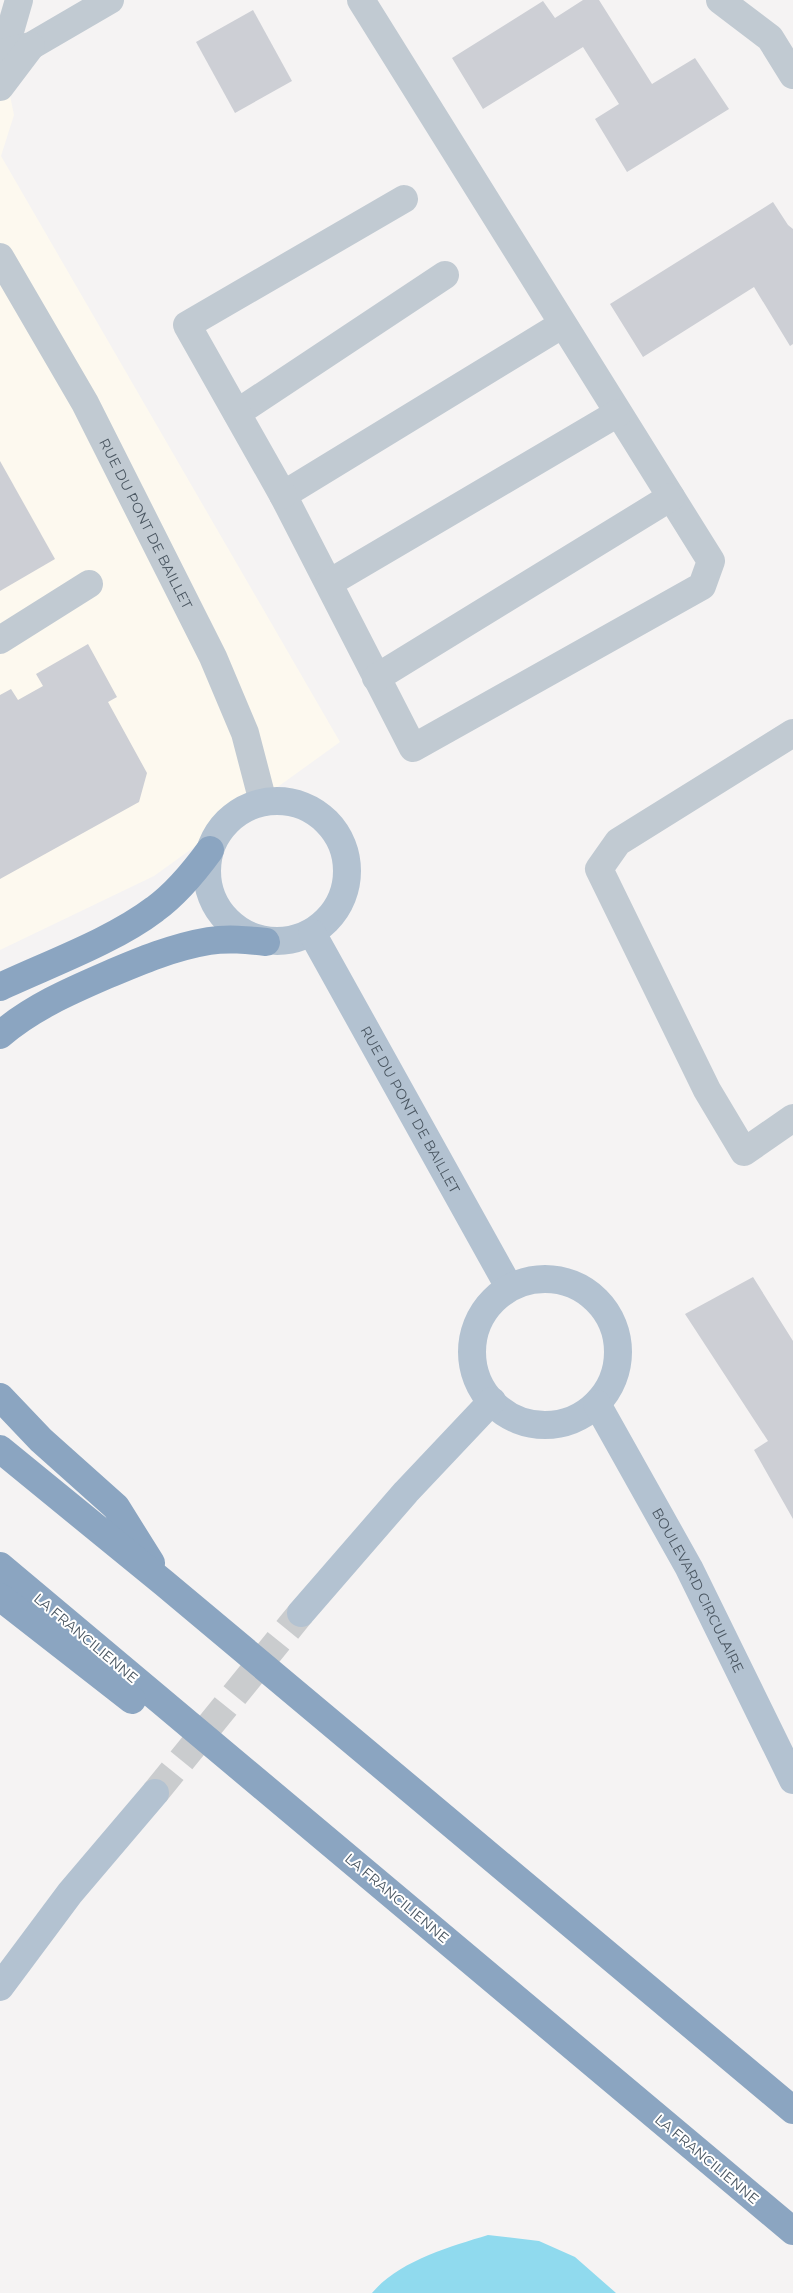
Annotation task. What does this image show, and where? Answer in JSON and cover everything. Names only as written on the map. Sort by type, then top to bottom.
[{"type":"highway","points":[[0,987],[126,928],[155,909],[180,888],[210,850]]},
{"type":"highway","points":[[0,1035],[11,1025],[42,1005],[76,988],[177,948],[211,941],[239,939],[266,942]]},
{"type":"highway","points":[[0,1397],[41,1440],[116,1507],[164,1583]]},
{"type":"highway","points":[[0,1449],[164,1583],[793,2110]]},
{"type":"highway","name":"LA FRANCILIENNE","points":[[0,1566],[793,2231]]},
{"type":"highway","points":[[0,1598],[499,1984]]},
{"type":"main road","points":[[273,800],[296,803],[318,813],[335,830],[345,851],[348,875],[343,898],[330,918],[312,933],[291,941],[266,942],[242,933],[217,910],[207,887],[207,868],[210,850],[217,832],[232,816],[250,805],[263,802],[273,800]]},
{"type":"main road","name":"RUE DU PONT DE BAILLET","points":[[312,933],[509,1287]]},
{"type":"main road","points":[[556,1278],[579,1286],[597,1299],[611,1318],[618,1340],[618,1364],[611,1386],[597,1404],[579,1418],[554,1426],[528,1424],[505,1414],[486,1397],[475,1375],[471,1350],[476,1325],[489,1303],[509,1287],[533,1279],[556,1278]]},
{"type":"main road","points":[[301,1613],[406,1492],[492,1402]]},
{"type":"main road","name":"BOULEVARD CIRCULAIRE","points":[[597,1404],[689,1568],[793,1780]]},
{"type":"main road","points":[[0,1987],[70,1893],[154,1793]]},
{"type":"main road","points":[[0,1962],[70,1893]]},
{"type":"street","points":[[2,53],[18,0]]},
{"type":"street","points":[[2,53],[30,46],[110,0]]},
{"type":"street","points":[[361,0],[711,561],[702,586],[413,748],[284,494],[187,325],[404,199]]},
{"type":"street","points":[[720,0],[770,38],[793,75]]},
{"type":"street","points":[[0,87],[30,46]]},
{"type":"street","name":"RUE DU PONT DE BAILLET","points":[[0,257],[85,403],[213,657],[245,733],[263,802]]},
{"type":"street","points":[[237,413],[446,275]]},
{"type":"street","points":[[284,494],[563,324]]},
{"type":"street","points":[[329,583],[618,413]]},
{"type":"street","points":[[376,678],[671,497]]},
{"type":"street","points":[[0,640],[89,584]]},
{"type":"street","points":[[793,734],[618,842],[598,869],[707,1090],[744,1152],[793,1118]]},
{"type":"shaded area","points":[[0,70],[7,81],[14,115],[1,156],[340,742],[154,876],[0,950]]},
{"type":"water","points":[[488,2235],[539,2241],[575,2257],[616,2293],[372,2293],[396,2272],[426,2256]]},
{"type":"building","points":[[583,0],[599,0],[652,84],[695,58],[729,109],[627,172],[595,119],[619,104],[583,47],[483,109],[452,58],[543,1],[555,18]]},
{"type":"building","points":[[253,10],[292,81],[235,113],[196,42]]},
{"type":"building","points":[[773,202],[788,225],[793,229],[793,344],[790,346],[754,287],[643,357],[610,304]]},
{"type":"building","points":[[0,461],[55,559],[0,591]]},
{"type":"building","points":[[88,644],[117,697],[108,702],[147,773],[139,802],[0,879],[0,695],[11,689],[18,700],[43,686],[36,674]]},
{"type":"building","points":[[753,1277],[793,1341],[793,1519],[754,1450],[768,1441],[685,1314]]},
{"type":"tunnel","points":[[155,1793],[301,1613]]}]
